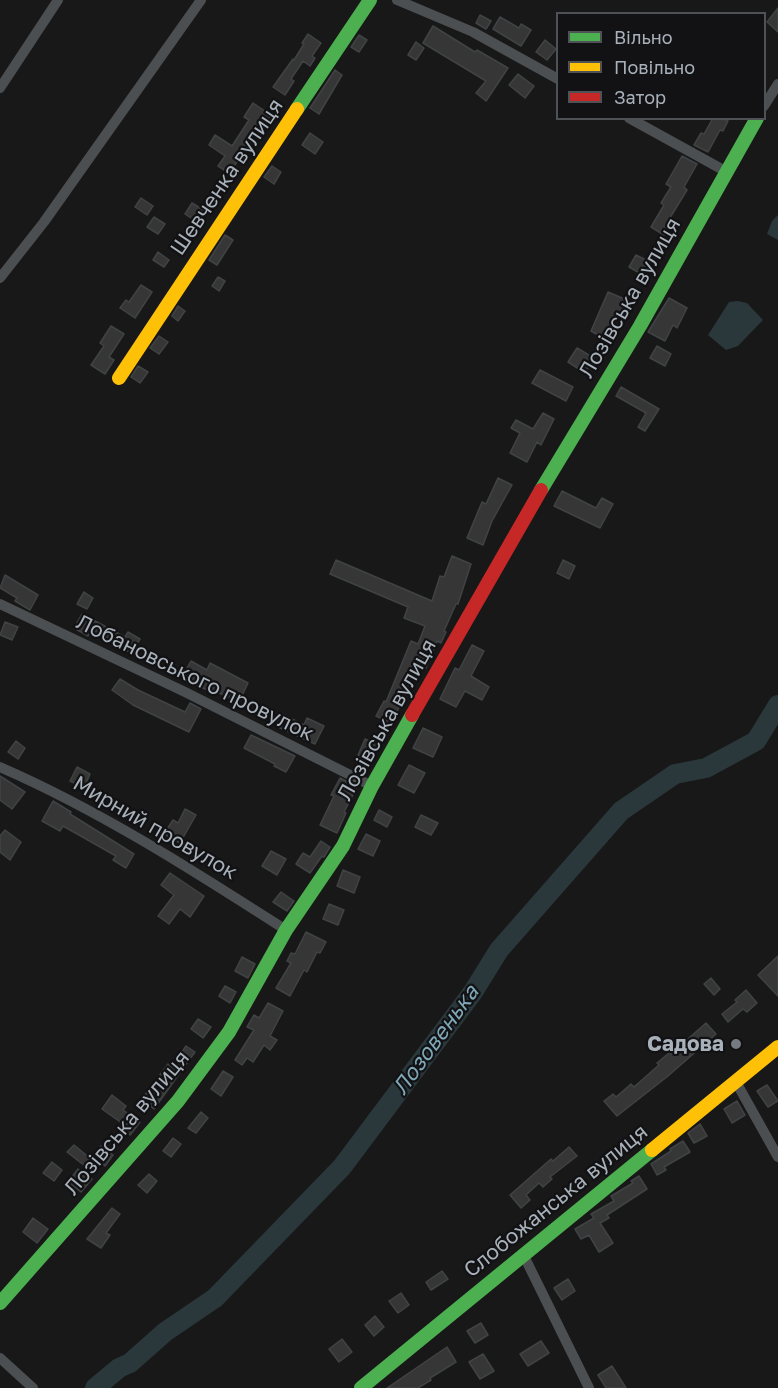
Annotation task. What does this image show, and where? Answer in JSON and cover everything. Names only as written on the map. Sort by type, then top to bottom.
[{"type":"street","points":[[0,88],[58,0]]},
{"type":"street","points":[[0,278],[44,222],[201,0]]},
{"type":"street","name":"Шевченка вулиця","points":[[119,378],[370,0]]},
{"type":"street","points":[[397,0],[473,32],[556,78]]},
{"type":"street","points":[[766,104],[778,84]]},
{"type":"street","points":[[633,120],[727,172]]},
{"type":"street","name":"Лозівська вулиця","points":[[0,1303],[178,1101],[230,1032],[286,930],[343,846],[372,786],[563,452],[640,326],[756,120]]},
{"type":"street","name":"Лобановського провулок","points":[[0,604],[185,692],[372,786]]},
{"type":"street","name":"Мирний провулок","points":[[0,767],[64,797],[189,869],[286,930]]},
{"type":"street","name":"Слобожанська вулиця","points":[[361,1388],[778,1047]]},
{"type":"street","points":[[736,1082],[778,1157]]},
{"type":"street","points":[[523,1254],[589,1388]]},
{"type":"street","points":[[0,1358],[33,1388]]},
{"type":"shaded area","points":[[778,215],[778,240],[767,234],[772,221]]},
{"type":"shaded area","points":[[729,302],[747,303],[763,320],[738,346],[726,350],[708,335]]},
{"type":"building","points":[[778,8],[778,32],[767,22]]},
{"type":"building","points":[[480,15],[491,21],[486,29],[476,23]]},
{"type":"building","points":[[500,17],[519,28],[521,24],[531,30],[521,46],[493,29]]},
{"type":"building","points":[[433,26],[475,52],[477,50],[508,68],[486,101],[476,93],[486,81],[423,43]]},
{"type":"building","points":[[308,34],[321,43],[312,56],[315,58],[310,66],[303,61],[291,79],[294,81],[285,95],[273,87],[294,60]]},
{"type":"building","points":[[359,35],[367,40],[359,52],[351,47]]},
{"type":"building","points":[[545,40],[556,49],[547,60],[536,52]]},
{"type":"building","points":[[416,42],[424,48],[416,60],[408,55]]},
{"type":"building","points":[[335,70],[342,75],[319,114],[310,108]]},
{"type":"building","points":[[518,74],[534,86],[525,98],[509,85]]},
{"type":"building","points":[[253,103],[271,115],[229,173],[218,166],[225,156],[209,145],[215,135],[232,146],[249,120],[244,117]]},
{"type":"building","points":[[712,120],[728,121],[723,131],[720,130],[708,152],[694,145],[701,133],[704,134]]},
{"type":"building","points":[[310,133],[323,142],[315,154],[302,145]]},
{"type":"building","points":[[682,156],[697,164],[684,187],[687,190],[668,221],[671,223],[664,235],[651,227],[671,187],[666,184]]},
{"type":"building","points":[[272,166],[281,172],[274,184],[264,177]]},
{"type":"building","points":[[141,198],[153,206],[147,215],[135,207]]},
{"type":"building","points":[[192,203],[205,211],[198,223],[185,214]]},
{"type":"building","points":[[154,217],[165,224],[158,234],[147,227]]},
{"type":"building","points":[[225,235],[233,240],[217,265],[209,260]]},
{"type":"building","points":[[158,252],[169,260],[164,267],[153,260]]},
{"type":"building","points":[[636,255],[650,262],[643,275],[629,267]]},
{"type":"building","points":[[218,277],[225,281],[219,291],[212,286]]},
{"type":"building","points":[[141,285],[152,292],[135,318],[120,308],[126,300],[129,302]]},
{"type":"building","points":[[608,292],[627,300],[605,339],[591,331]]},
{"type":"building","points":[[669,298],[687,308],[677,328],[673,325],[665,341],[648,332]]},
{"type":"building","points":[[178,306],[185,311],[178,321],[172,316]]},
{"type":"building","points":[[111,326],[124,334],[109,357],[114,360],[105,374],[91,365],[104,346],[100,343]]},
{"type":"building","points":[[159,336],[168,342],[159,354],[150,348]]},
{"type":"building","points":[[657,346],[671,354],[665,366],[650,358]]},
{"type":"building","points":[[577,348],[594,358],[585,373],[568,362]]},
{"type":"building","points":[[138,366],[148,372],[140,383],[131,377]]},
{"type":"building","points":[[540,370],[573,387],[566,401],[532,383]]},
{"type":"building","points":[[621,387],[659,409],[645,431],[638,427],[646,413],[616,396]]},
{"type":"building","points":[[543,413],[554,419],[541,445],[537,442],[527,462],[510,453],[520,433],[511,428],[516,420],[533,429]]},
{"type":"building","points":[[498,478],[512,485],[492,521],[483,545],[467,538],[482,502],[486,504]]},
{"type":"building","points":[[562,491],[596,508],[602,498],[613,504],[600,528],[554,506]]},
{"type":"building","points":[[452,556],[471,564],[458,604],[444,631],[446,632],[441,643],[437,641],[426,668],[421,665],[391,723],[376,716],[384,701],[386,702],[411,641],[418,644],[425,626],[404,618],[408,607],[330,574],[336,560],[432,601],[440,576],[444,577]]},
{"type":"building","points":[[563,560],[575,566],[569,579],[557,573]]},
{"type":"building","points":[[5,575],[38,595],[30,610],[15,601],[17,598],[0,588]]},
{"type":"building","points":[[84,592],[93,598],[87,609],[77,604]]},
{"type":"building","points":[[82,614],[125,637],[128,632],[140,639],[131,653],[90,631],[88,636],[74,628]]},
{"type":"building","points":[[5,622],[18,627],[12,640],[0,635]]},
{"type":"building","points":[[472,645],[484,651],[471,676],[489,687],[482,700],[465,691],[456,707],[440,699],[455,668],[459,670]]},
{"type":"building","points":[[191,661],[207,670],[210,663],[248,683],[239,702],[182,677]]},
{"type":"building","points":[[120,679],[185,712],[190,703],[201,709],[189,732],[133,705],[112,690]]},
{"type":"building","points":[[282,714],[304,725],[307,718],[324,726],[315,744],[276,726]]},
{"type":"building","points":[[423,728],[442,737],[433,757],[413,748]]},
{"type":"building","points":[[251,735],[295,756],[286,772],[244,748]]},
{"type":"building","points":[[365,739],[379,745],[372,761],[358,755]]},
{"type":"building","points":[[16,741],[25,748],[18,759],[8,752]]},
{"type":"building","points":[[409,765],[425,773],[414,793],[398,785]]},
{"type":"building","points":[[77,767],[90,774],[84,788],[70,781]]},
{"type":"building","points":[[0,776],[25,792],[12,809],[0,800]]},
{"type":"building","points":[[340,778],[357,787],[344,812],[346,813],[337,833],[320,825]]},
{"type":"building","points":[[53,801],[134,854],[126,868],[113,860],[116,856],[63,826],[60,831],[42,821]]},
{"type":"building","points":[[185,809],[196,815],[180,843],[164,834],[173,820],[178,823]]},
{"type":"building","points":[[379,810],[392,817],[387,827],[374,820]]},
{"type":"building","points":[[421,815],[438,823],[431,835],[415,827]]},
{"type":"building","points":[[5,830],[21,842],[10,860],[0,852],[0,836]]},
{"type":"building","points":[[366,834],[380,841],[373,856],[358,849]]},
{"type":"building","points":[[321,841],[330,847],[310,873],[296,864],[303,853],[310,857]]},
{"type":"building","points":[[271,851],[286,859],[277,875],[262,866]]},
{"type":"building","points":[[343,870],[360,877],[354,893],[337,886]]},
{"type":"building","points":[[170,873],[204,896],[190,917],[180,909],[169,924],[158,916],[174,895],[161,885]]},
{"type":"building","points":[[281,892],[294,901],[287,911],[273,902]]},
{"type":"building","points":[[329,904],[344,910],[338,925],[323,919]]},
{"type":"building","points":[[306,932],[326,942],[320,953],[317,952],[307,972],[304,970],[290,996],[276,988],[291,963],[287,961],[291,953],[295,954]]},
{"type":"building","points":[[778,956],[778,996],[758,975]]},
{"type":"building","points":[[242,957],[255,964],[248,978],[235,971]]},
{"type":"building","points":[[711,978],[720,989],[714,995],[704,984]]},
{"type":"building","points":[[225,986],[236,992],[230,1003],[219,996]]},
{"type":"building","points":[[746,990],[757,1003],[747,1012],[743,1009],[728,1022],[722,1014],[737,1002],[735,1000]]},
{"type":"building","points":[[268,1003],[283,1011],[270,1036],[277,1040],[270,1050],[264,1045],[253,1062],[247,1058],[242,1065],[235,1060],[254,1030],[247,1027],[254,1015],[259,1018]]},
{"type":"building","points":[[198,1019],[211,1027],[203,1038],[191,1029]]},
{"type":"building","points":[[706,1023],[716,1034],[617,1116],[604,1101],[613,1094],[616,1097],[631,1084],[634,1087],[659,1065],[657,1063],[669,1053],[671,1054]]},
{"type":"building","points":[[186,1046],[195,1052],[154,1109],[142,1099],[168,1064],[172,1067]]},
{"type":"building","points":[[223,1071],[233,1077],[221,1096],[211,1089]]},
{"type":"building","points":[[767,1085],[778,1101],[768,1107],[757,1091]]},
{"type":"building","points":[[112,1095],[126,1106],[123,1110],[140,1122],[130,1135],[120,1128],[123,1124],[102,1109]]},
{"type":"building","points":[[737,1101],[745,1115],[732,1123],[724,1109]]},
{"type":"building","points":[[201,1112],[208,1118],[196,1133],[188,1128]]},
{"type":"building","points":[[700,1124],[707,1136],[694,1143],[688,1133]]},
{"type":"building","points":[[173,1138],[181,1144],[171,1157],[163,1151]]},
{"type":"building","points":[[683,1141],[690,1152],[664,1167],[666,1170],[657,1175],[651,1164]]},
{"type":"building","points":[[74,1145],[91,1159],[85,1166],[67,1152]]},
{"type":"building","points":[[101,1146],[113,1155],[105,1166],[93,1156]]},
{"type":"building","points":[[569,1147],[577,1156],[550,1177],[552,1179],[543,1187],[539,1183],[526,1195],[530,1200],[521,1208],[510,1195],[551,1159],[553,1161]]},
{"type":"building","points":[[52,1162],[62,1170],[54,1181],[43,1173]]},
{"type":"building","points":[[78,1169],[92,1179],[81,1192],[68,1182]]},
{"type":"building","points":[[149,1174],[157,1181],[147,1193],[138,1185]]},
{"type":"building","points":[[639,1176],[647,1189],[607,1215],[609,1218],[600,1223],[613,1243],[599,1252],[589,1235],[581,1239],[575,1229],[594,1218],[591,1214],[614,1201],[611,1196],[633,1183],[631,1181]]},
{"type":"building","points":[[112,1208],[120,1214],[106,1233],[110,1235],[101,1248],[87,1239]]},
{"type":"building","points":[[33,1218],[48,1229],[37,1243],[23,1232]]},
{"type":"building","points":[[442,1271],[448,1279],[431,1290],[426,1282]]},
{"type":"building","points":[[568,1279],[575,1291],[562,1300],[554,1288]]},
{"type":"building","points":[[401,1293],[409,1305],[398,1313],[389,1301]]},
{"type":"building","points":[[375,1316],[384,1327],[374,1336],[365,1325]]},
{"type":"building","points":[[481,1323],[488,1335],[475,1343],[467,1331]]},
{"type":"building","points":[[342,1339],[352,1352],[339,1362],[329,1349]]},
{"type":"building","points":[[541,1341],[549,1353],[528,1366],[520,1354]]},
{"type":"building","points":[[447,1347],[456,1362],[430,1378],[431,1380],[418,1388],[387,1388]]},
{"type":"building","points":[[483,1354],[494,1371],[480,1379],[469,1362]]},
{"type":"building","points":[[612,1366],[626,1388],[606,1388],[598,1375]]},
{"type":"waterway","name":"Лозовенька","points":[[95,1388],[119,1368],[130,1363],[165,1332],[215,1298],[342,1167],[473,992],[499,950],[621,811],[675,774],[706,768],[756,741],[778,705]]},
{"type":"traffic: fast","points":[[297,109],[370,0]]},
{"type":"traffic: fast","points":[[541,490],[640,326],[756,120]]},
{"type":"traffic: fast","points":[[0,1303],[178,1101],[229,1032],[286,930],[343,846],[372,786],[412,715]]},
{"type":"traffic: fast","points":[[361,1388],[652,1150]]},
{"type":"traffic: slow","points":[[119,378],[297,109]]},
{"type":"traffic: slow","points":[[652,1150],[778,1047]]},
{"type":"traffic: jam","points":[[412,715],[541,490]]},
{"type":"place","name":"Садова","points":[[736,1044]]}]
